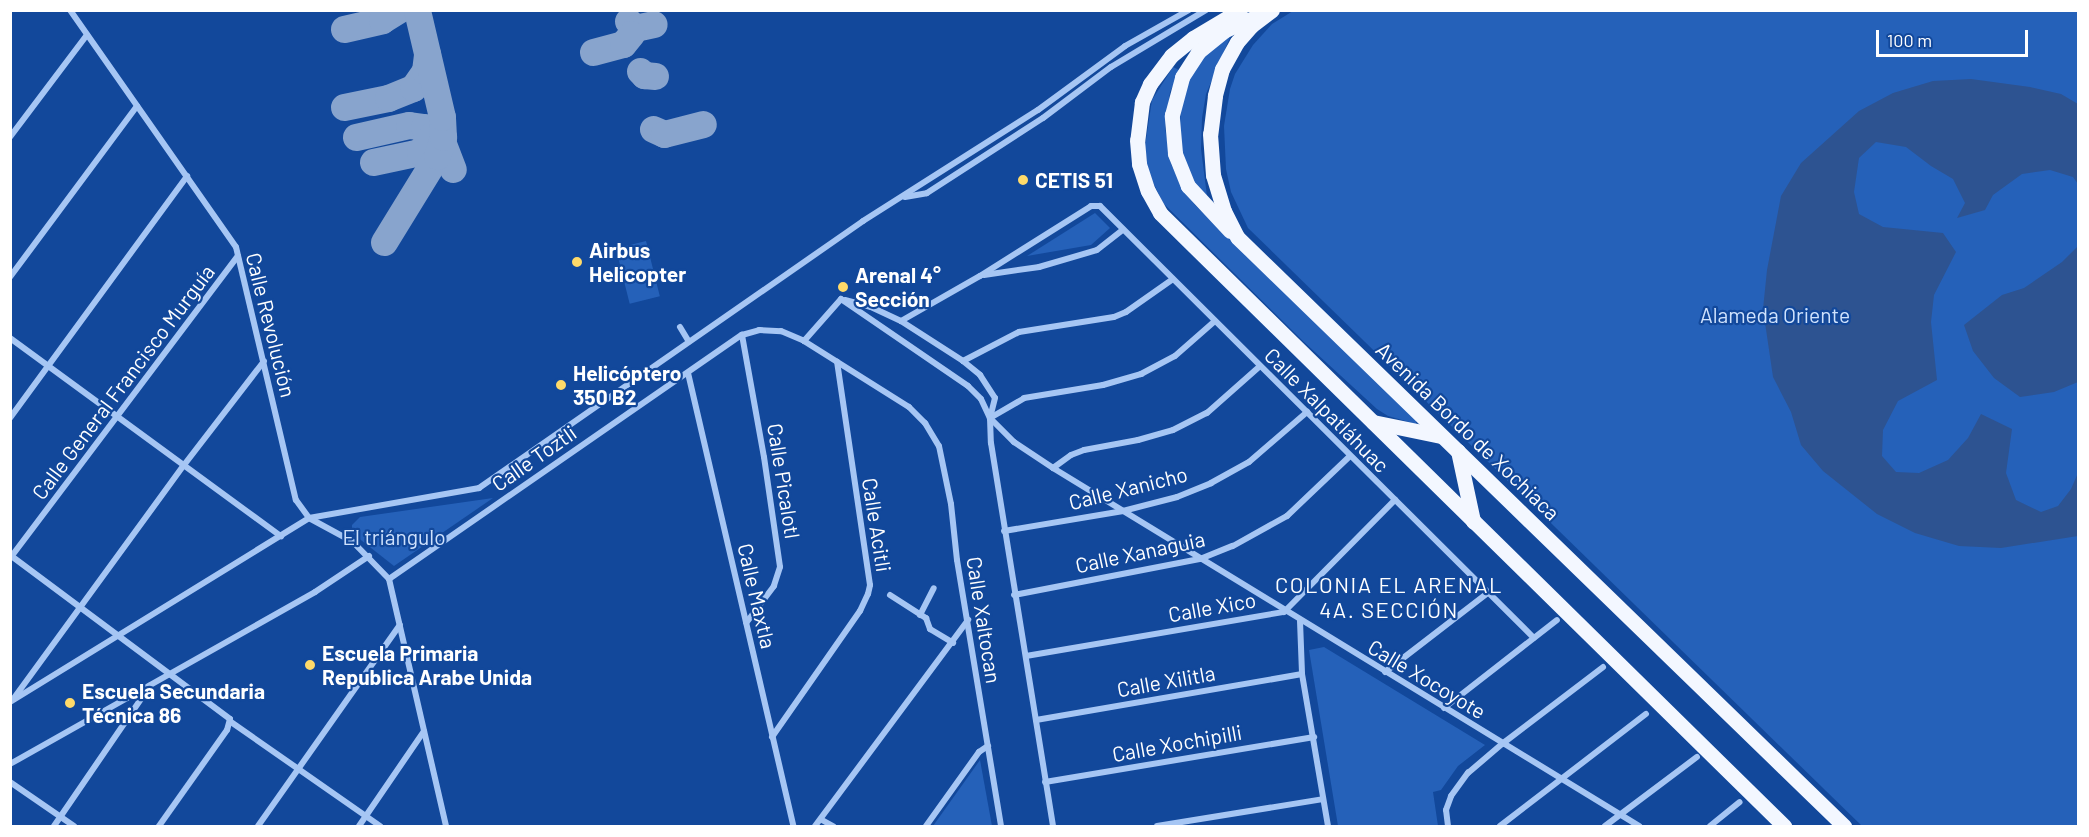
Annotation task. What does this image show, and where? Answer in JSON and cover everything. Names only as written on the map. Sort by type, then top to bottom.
[{"type":"main road","points":[[1240,10],[1192,38],[1171,56],[1150,84],[1142,102],[1137,130],[1139,164],[1152,201],[1175,230],[1374,422],[1473,523],[1784,826]]},
{"type":"main road","points":[[1237,237],[1188,186],[1178,165],[1172,139],[1172,115],[1186,68],[1198,52],[1217,34],[1269,12]]},
{"type":"main road","name":"Avenida Bordo de Xochiaca","points":[[1269,12],[1251,26],[1231,51],[1219,78],[1212,112],[1210,134],[1213,175],[1224,211],[1237,237],[1844,826]]},
{"type":"main road","points":[[1171,56],[1186,68]]},
{"type":"main road","points":[[1374,422],[1442,436]]},
{"type":"main road","points":[[1458,451],[1473,523]]},
{"type":"street","name":"Calle Revolución","points":[[70,10],[231,239],[238,256],[296,500],[309,518]]},
{"type":"street","points":[[12,701],[309,518],[479,489],[863,221],[905,197],[919,184],[1038,110],[1125,46],[1189,10]]},
{"type":"street","points":[[905,197],[927,193],[1043,118],[1111,67],[1206,10]]},
{"type":"street","points":[[10,137],[87,35]]},
{"type":"street","points":[[10,277],[138,106]]},
{"type":"street","points":[[10,418],[187,176]]},
{"type":"street","name":"Calle Xalpatláhuac","points":[[980,276],[1097,205],[1534,638]]},
{"type":"street","points":[[901,321],[980,276],[1039,267],[1097,250],[1123,230]]},
{"type":"street","name":"Calle General Francisco Murguía","points":[[11,556],[238,256]]},
{"type":"street","points":[[963,361],[1019,332],[1114,317],[1126,312],[1173,279]]},
{"type":"street","points":[[837,361],[804,341],[841,299],[871,307],[901,321],[963,361],[980,375],[995,399],[990,418]]},
{"type":"street","name":"Calle Xocoyote","points":[[841,299],[968,386],[981,399],[990,418],[1014,441],[1053,468],[1284,612],[1639,826]]},
{"type":"street","points":[[990,418],[1024,398],[1103,385],[1141,374],[1175,356],[1215,321]]},
{"type":"street","points":[[680,327],[689,342]]},
{"type":"street","name":"Calle Toztli","points":[[389,579],[742,334],[759,330],[781,331],[804,341]]},
{"type":"street","name":"Calle Picalotl","points":[[742,334],[762,443],[780,567],[774,586],[746,623]]},
{"type":"street","points":[[10,338],[280,536]]},
{"type":"street","points":[[12,701],[184,465],[264,361]]},
{"type":"street","name":"Calle Xaltocan","points":[[837,361],[902,402],[925,423],[943,454],[1001,826]]},
{"type":"street","name":"Calle Acitli","points":[[772,737],[860,611],[870,585],[837,361]]},
{"type":"street","points":[[1053,468],[1071,455],[1084,450],[1138,440],[1173,430],[1207,412],[1259,367]]},
{"type":"street","name":"Calle Maxtla","points":[[688,373],[793,826]]},
{"type":"street","name":"Calle Xanicho","points":[[1004,531],[1123,511],[1177,497],[1230,474],[1249,462],[1307,412]]},
{"type":"street","name":"Calle Xaltocan","points":[[990,418],[1004,531],[1053,826]]},
{"type":"street","name":"Calle Xanaguia","points":[[1014,595],[1200,559],[1233,546],[1287,516],[1350,456]]},
{"type":"street","name":"Calle Xico","points":[[1026,656],[1284,612],[1395,500]]},
{"type":"street","points":[[309,518],[336,531],[369,556],[389,579],[446,826]]},
{"type":"street","points":[[11,556],[172,674],[229,718],[231,722],[380,826]]},
{"type":"street","points":[[10,764],[315,592],[369,556]]},
{"type":"street","points":[[920,615],[934,588]]},
{"type":"street","points":[[1386,672],[1489,592]]},
{"type":"street","points":[[890,595],[927,620],[930,629],[953,642]]},
{"type":"street","points":[[815,826],[822,820],[879,737],[968,620]]},
{"type":"street","points":[[1444,708],[1557,620]]},
{"type":"street","points":[[1300,621],[1302,674],[1328,826]]},
{"type":"street","points":[[258,826],[400,625]]},
{"type":"street","points":[[1448,826],[1446,810],[1459,783],[1502,744],[1603,667]]},
{"type":"street","name":"Calle Xilitla","points":[[1036,720],[1302,674]]},
{"type":"street","points":[[54,826],[151,684]]},
{"type":"street","points":[[1500,826],[1646,714]]},
{"type":"street","points":[[159,826],[231,722]]},
{"type":"street","points":[[359,826],[424,731]]},
{"type":"street","name":"Calle Xochipilli","points":[[1045,782],[1314,737]]},
{"type":"street","points":[[926,826],[979,752],[988,746]]},
{"type":"street","points":[[1605,826],[1697,757]]},
{"type":"street","points":[[10,782],[74,826]]},
{"type":"street","points":[[1157,826],[1323,799]]},
{"type":"street","points":[[1710,826],[1740,802]]},
{"type":"street","points":[[822,820],[833,826]]},
{"type":"green space","name":"Alameda Oriente","points":[[1293,11],[2078,11],[2078,826],[1862,826],[1248,228],[1231,192],[1226,169],[1224,126],[1230,89],[1235,74],[1253,45],[1272,24]]},
{"type":"green space","points":[[1231,35],[1206,94],[1202,118],[1201,149],[1207,196],[1194,182],[1185,163],[1179,137],[1182,94],[1197,61]]},
{"type":"green space","points":[[1173,67],[1179,70],[1179,73],[1170,92],[1165,128],[1171,164],[1182,188],[1195,205],[1416,418],[1416,424],[1388,416],[1377,409],[1304,342],[1163,203],[1148,172],[1145,146],[1152,100]]},
{"type":"green space","points":[[1095,213],[1110,228],[1091,245],[1027,256]]},
{"type":"green space","points":[[646,241],[660,296],[630,304],[616,248]]},
{"type":"green space","name":"El triángulo","points":[[493,498],[394,566],[352,533],[352,525],[360,517]]},
{"type":"green space","points":[[1324,647],[1485,745],[1458,766],[1441,790],[1433,792],[1438,826],[1338,826],[1309,650]]},
{"type":"green space","points":[[980,760],[992,826],[933,826]]},
{"type":"shaded area","points":[[1971,79],[2030,87],[2061,94],[2078,104],[2078,184],[2073,177],[2050,170],[2022,174],[1993,195],[1985,210],[1957,218],[1965,203],[1953,179],[1906,147],[1876,142],[1859,158],[1854,192],[1859,214],[1883,227],[1943,233],[1956,252],[1934,295],[1931,322],[1937,380],[1898,401],[1883,430],[1882,456],[1896,472],[1919,473],[1948,460],[1968,438],[1981,414],[2012,429],[2006,473],[2016,500],[2041,512],[2058,506],[2071,489],[2078,473],[2078,536],[2001,548],[1959,546],[1915,533],[1877,514],[1823,471],[1801,445],[1791,412],[1773,377],[1763,309],[1767,270],[1781,196],[1801,163],[1859,111],[1893,93],[1933,81]]},
{"type":"shaded area","points":[[2078,246],[2078,382],[2054,392],[2020,397],[1994,378],[1973,351],[1964,325],[2002,295],[2024,288],[2062,262]]},
{"type":"taxiway","points":[[344,29],[382,20],[398,10]]},
{"type":"taxiway","points":[[384,242],[437,156],[443,137],[442,117],[417,10]]},
{"type":"taxiway","points":[[628,21],[635,28],[654,24]]},
{"type":"taxiway","points":[[593,52],[623,44],[631,34]]},
{"type":"taxiway","points":[[344,107],[388,98],[413,88],[425,71],[427,54]]},
{"type":"taxiway","points":[[640,71],[644,75],[655,76]]},
{"type":"taxiway","points":[[653,129],[664,134],[703,124]]},
{"type":"taxiway","points":[[356,137],[409,125],[424,127],[442,141],[453,169]]},
{"type":"taxiway","points":[[373,162],[420,152],[439,126]]},
{"type":"place","name":"CETIS 51","points":[[1023,180]]},
{"type":"place","name":"Airbus Helicopter","points":[[577,262]]},
{"type":"place","name":"Arenal 4° Sección","points":[[843,287]]},
{"type":"place","name":"Helicóptero 350 B2","points":[[561,385]]},
{"type":"place","name":"Escuela Primaria Republica Arabe Unida","points":[[310,665]]},
{"type":"place","name":"Escuela Secundaria Técnica 86","points":[[70,703]]},
{"type":"district","name":"COLONIA EL ARENAL 4A. SECCIÓN","points":[[1389,596]]}]
